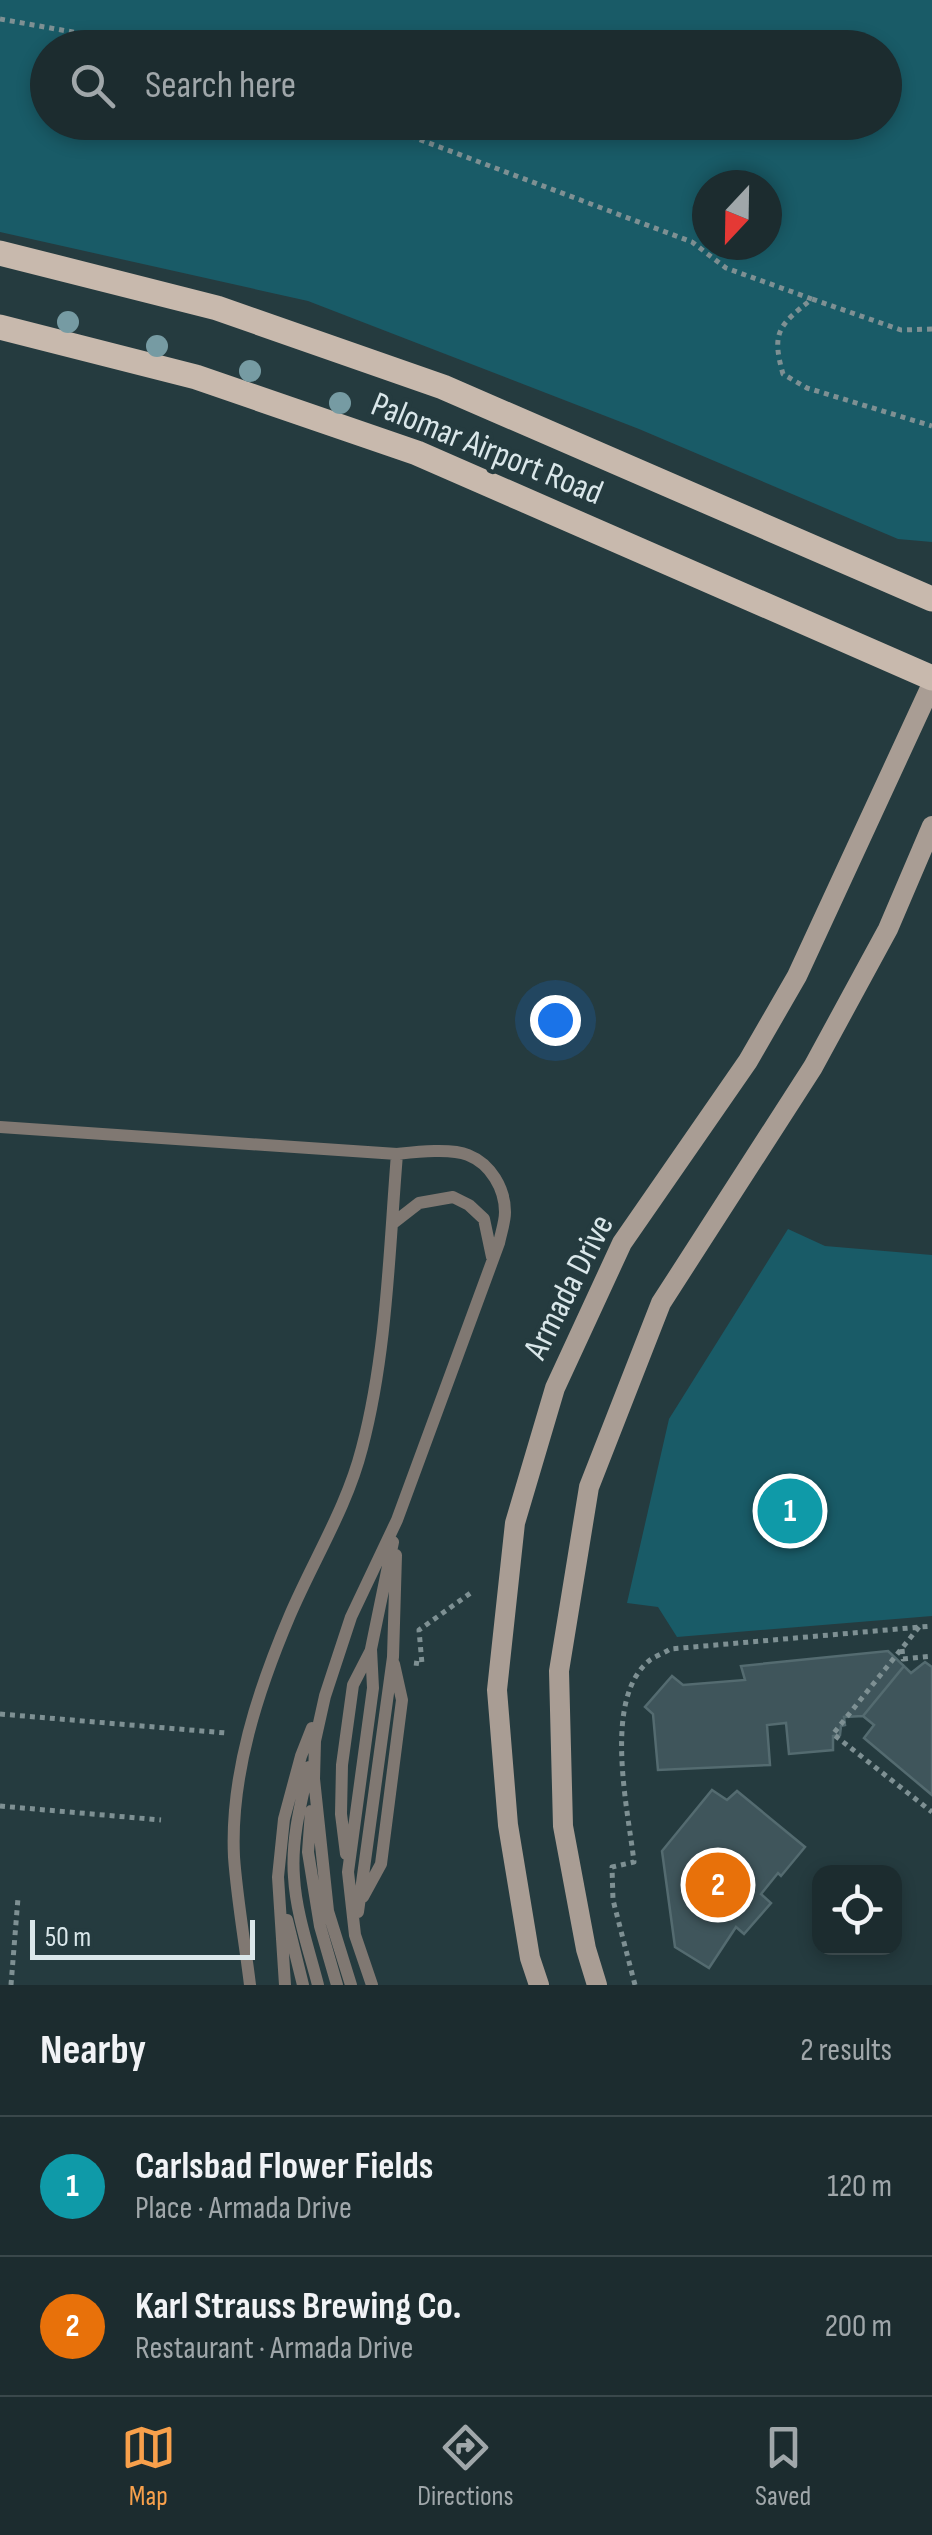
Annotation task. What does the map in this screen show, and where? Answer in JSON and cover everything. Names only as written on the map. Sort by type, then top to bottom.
[{"type":"main road","name":"Palomar Airport Road","points":[[0,253],[217,308],[442,387],[932,599]]},
{"type":"main road","name":"Palomar Airport Road","points":[[0,327],[196,377],[416,453],[932,681]]},
{"type":"main road","name":"Armada Drive","points":[[539,1985],[530,1958],[508,1825],[497,1690],[515,1523],[554,1388],[622,1244],[748,1061],[797,976],[932,681]]},
{"type":"main road","points":[[597,1985],[586,1949],[563,1826],[559,1671],[588,1487],[661,1302],[813,1067],[888,929],[932,826]]},
{"type":"lane","points":[[0,1127],[397,1154],[424,1150],[467,1155],[488,1169],[502,1190],[505,1215],[492,1260],[397,1520],[351,1617],[301,1756],[284,1819],[278,1878],[285,1985]]},
{"type":"lane","points":[[250,1985],[234,1856],[238,1784],[258,1700],[282,1635],[345,1500],[362,1451],[381,1348],[397,1154]]},
{"type":"lane","points":[[392,1224],[418,1203],[453,1196],[484,1220],[492,1260]]},
{"type":"lane","points":[[348,1872],[373,1688],[372,1649],[397,1520]]},
{"type":"lane","points":[[356,1934],[393,1657],[397,1520]]},
{"type":"lane","points":[[372,1649],[353,1685],[342,1765],[341,1814],[356,1934],[372,1985]]},
{"type":"lane","points":[[318,1985],[294,1875],[298,1814],[324,1696]]},
{"type":"lane","points":[[315,1740],[308,1852],[320,1926],[337,1985]]},
{"type":"lane","points":[[314,1779],[328,1911],[351,1985]]},
{"type":"lane","points":[[278,1878],[303,1985]]},
{"type":"path","points":[[0,19],[61,30]]},
{"type":"path","points":[[421,140],[692,242],[726,268],[812,300],[902,330],[932,329]]},
{"type":"path","points":[[812,300],[784,321],[776,350],[783,374],[807,388],[932,426]]},
{"type":"path","points":[[407,1663],[422,1664],[418,1630],[472,1592]]},
{"type":"path","points":[[635,1985],[613,1900],[612,1867],[634,1862],[620,1746],[628,1690],[648,1661],[670,1649],[932,1626]]},
{"type":"path","points":[[919,1627],[833,1734],[932,1812]]},
{"type":"path","points":[[902,1650],[903,1659],[932,1656]]},
{"type":"path","points":[[0,1714],[232,1733]]},
{"type":"path","points":[[0,1806],[161,1820]]},
{"type":"path","points":[[11,1985],[18,1898]]},
{"type":"shaded area","points":[[0,0],[932,0],[932,542],[898,539],[639,429],[308,301],[0,232]]},
{"type":"shaded area","points":[[788,1229],[825,1246],[932,1255],[932,1616],[677,1637],[658,1607],[627,1603],[669,1419]]},
{"type":"building","points":[[888,1651],[904,1666],[863,1716],[844,1717],[840,1735],[833,1736],[833,1750],[789,1754],[786,1723],[767,1725],[770,1765],[658,1770],[653,1714],[645,1707],[672,1676],[683,1685],[745,1680],[741,1666]]},
{"type":"building","points":[[925,1662],[932,1667],[932,1795],[864,1738],[874,1725],[863,1716],[904,1666],[911,1673]]},
{"type":"building","points":[[712,1790],[727,1800],[737,1791],[805,1847],[761,1894],[771,1903],[744,1934],[736,1927],[709,1968],[675,1947],[662,1851]]},
{"type":"place","name":"Carlsbad Flower Fields","points":[[790,1511]]},
{"type":"place","name":"Karl Strauss Brewing Co.","points":[[718,1885]]}]
